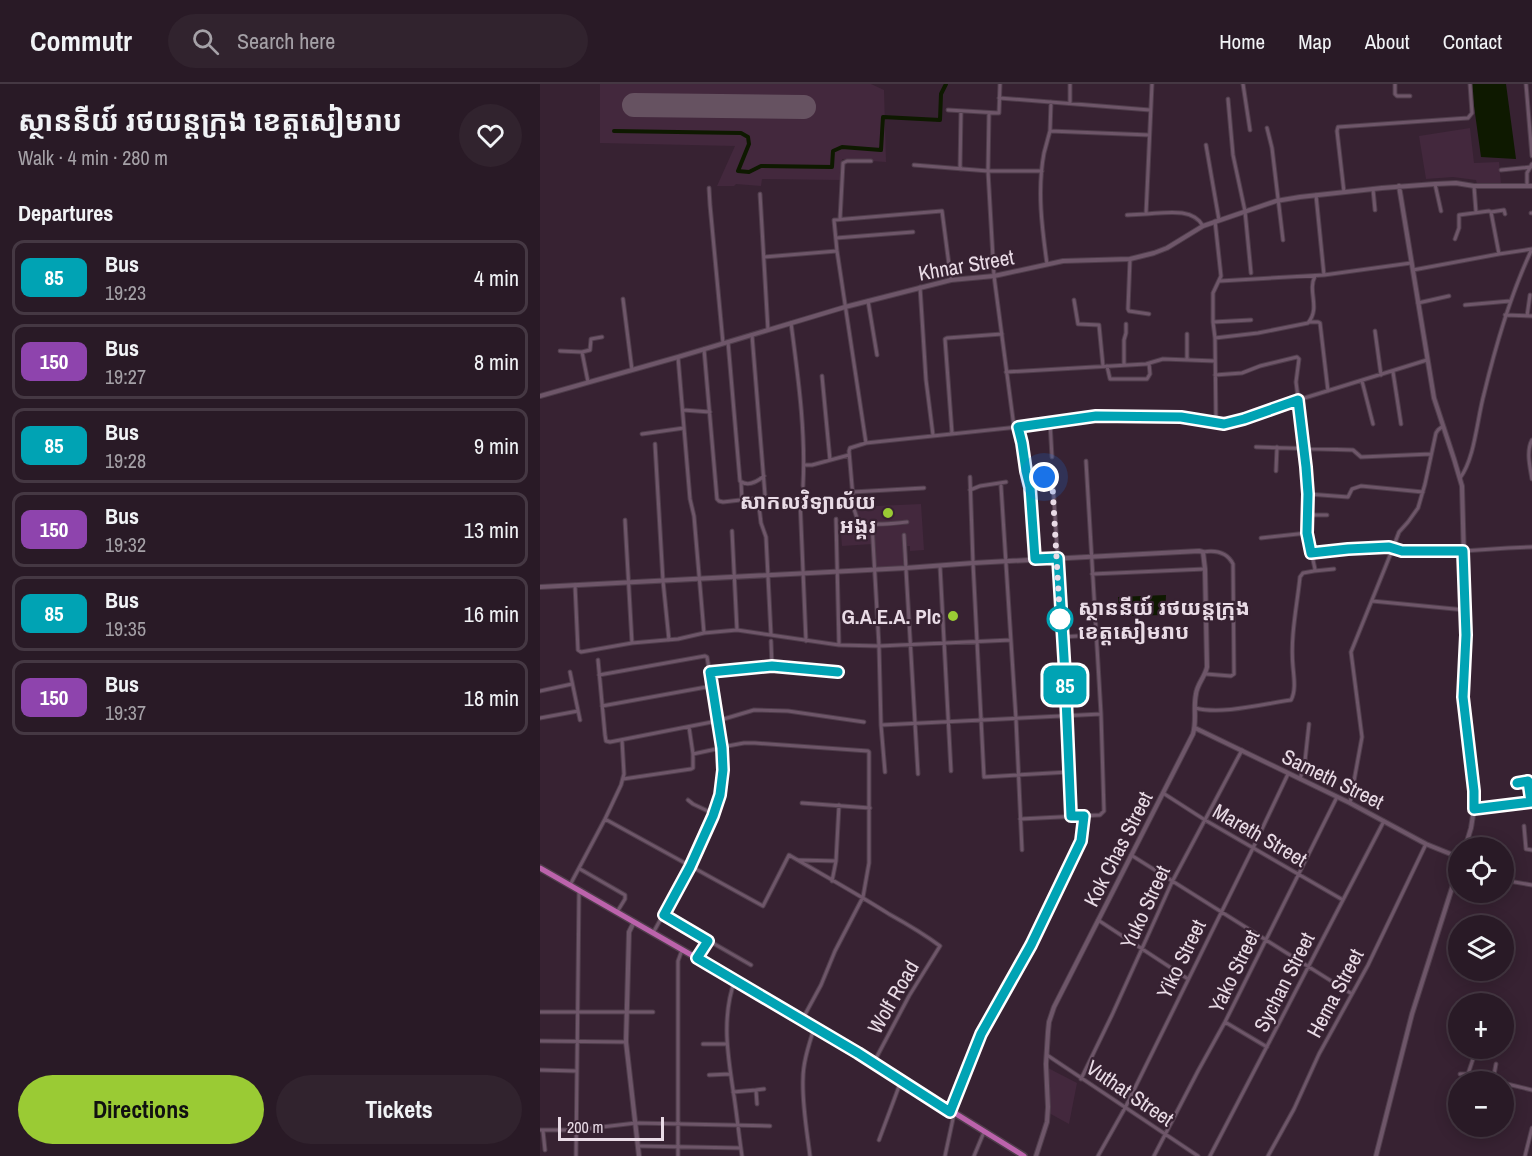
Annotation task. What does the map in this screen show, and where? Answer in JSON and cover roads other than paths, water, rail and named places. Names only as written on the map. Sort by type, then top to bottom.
[{"type":"highway","points":[[540,868],[814,1027],[1024,1156]]},
{"type":"street","points":[[948,110],[999,113],[1000,84]]},
{"type":"street","points":[[1070,84],[1070,103]]},
{"type":"street","points":[[1146,214],[1152,84]]},
{"type":"street","points":[[1243,84],[1250,130]]},
{"type":"street","points":[[1395,84],[1397,96],[1410,96]]},
{"type":"street","points":[[1344,192],[1338,128],[1468,118],[1472,113],[1470,84]]},
{"type":"street","points":[[1526,84],[1530,96],[1532,156]]},
{"type":"street","points":[[999,98],[1150,110]]},
{"type":"street","points":[[1228,99],[1233,154],[1245,212],[1251,273]]},
{"type":"street","points":[[1047,264],[1041,205],[1042,171],[1050,131],[1051,102]]},
{"type":"street","points":[[960,169],[961,111]]},
{"type":"street","points":[[989,113],[988,171],[993,276],[1006,372],[1029,481],[1035,559]]},
{"type":"street","points":[[1267,128],[1272,148],[1283,240]]},
{"type":"street","points":[[1050,131],[1149,135]]},
{"type":"street","points":[[1206,145],[1217,220],[1221,276],[1214,293],[1213,322],[1216,423]]},
{"type":"street","points":[[840,219],[843,163],[871,161]]},
{"type":"street","points":[[914,165],[988,171],[1042,171]]},
{"type":"street","points":[[1501,170],[1531,166]]},
{"type":"street","points":[[1530,186],[1527,175],[1531,166]]},
{"type":"street","name":"Khnar Street","points":[[540,396],[920,287],[951,280],[993,276],[1063,261],[1131,259],[1154,254],[1217,220],[1279,201],[1399,186],[1456,183],[1474,186],[1530,186]]},
{"type":"street","points":[[1435,184],[1441,211]]},
{"type":"street","points":[[1399,186],[1434,398],[1460,478],[1466,635],[1463,697],[1474,791],[1474,809],[1468,837]]},
{"type":"street","points":[[1474,186],[1476,212]]},
{"type":"street","points":[[709,188],[742,500]]},
{"type":"street","points":[[1373,189],[1375,210]]},
{"type":"street","points":[[760,194],[768,330]]},
{"type":"street","points":[[1316,195],[1324,275]]},
{"type":"street","points":[[1455,239],[1459,228],[1459,214],[1502,210],[1505,214]]},
{"type":"street","points":[[866,443],[834,220],[942,211],[951,280]]},
{"type":"street","points":[[1491,212],[1499,254]]},
{"type":"street","points":[[1127,215],[1189,214],[1200,220],[1203,226]]},
{"type":"street","points":[[836,238],[914,232]]},
{"type":"street","points":[[1413,270],[1532,249]]},
{"type":"street","points":[[1460,478],[1470,458],[1505,315],[1532,249]]},
{"type":"street","points":[[763,257],[837,251]]},
{"type":"street","points":[[1131,259],[1128,309],[1149,314]]},
{"type":"street","points":[[1220,281],[1315,276],[1411,263]]},
{"type":"street","points":[[1310,322],[1315,309],[1312,284],[1315,276]]},
{"type":"street","points":[[920,287],[926,380],[933,435]]},
{"type":"street","points":[[1527,316],[1530,295]]},
{"type":"street","points":[[1418,303],[1449,296]]},
{"type":"street","points":[[623,299],[632,370]]},
{"type":"street","points":[[1074,300],[1078,324],[1099,325],[1105,366],[1110,379],[1147,379],[1150,374],[1149,363]]},
{"type":"street","points":[[868,301],[877,355]]},
{"type":"street","points":[[1466,305],[1510,301]]},
{"type":"street","points":[[1505,315],[1532,316]]},
{"type":"street","points":[[1213,322],[1251,320]]},
{"type":"street","points":[[1215,338],[1318,322],[1328,391]]},
{"type":"street","points":[[791,323],[798,382],[804,465],[803,486]]},
{"type":"street","points":[[1124,365],[1126,324]]},
{"type":"street","points":[[1375,331],[1381,375]]},
{"type":"street","points":[[952,433],[945,339],[1002,334]]},
{"type":"street","points":[[1187,334],[1187,360]]},
{"type":"street","points":[[752,335],[765,495]]},
{"type":"street","points":[[561,351],[590,350],[591,339],[602,337]]},
{"type":"street","points":[[704,349],[717,499],[723,502],[758,498],[761,523],[766,537],[771,635]]},
{"type":"street","points":[[582,352],[588,382]]},
{"type":"street","points":[[678,357],[704,633]]},
{"type":"street","points":[[1215,375],[1242,372],[1297,357],[1299,359],[1296,382],[1305,448],[1308,494],[1307,533],[1314,571]]},
{"type":"street","points":[[1006,372],[1124,365],[1163,360],[1215,361]]},
{"type":"street","points":[[908,522],[862,524],[858,521],[852,492],[850,448],[866,443],[1096,416],[1181,417],[1224,424],[1427,360]]},
{"type":"street","points":[[1393,372],[1401,424]]},
{"type":"street","points":[[822,376],[830,460]]},
{"type":"street","points":[[1362,381],[1373,424]]},
{"type":"street","points":[[683,410],[710,412]]},
{"type":"street","points":[[1050,422],[1052,457]]},
{"type":"street","points":[[1350,803],[1362,737],[1351,652],[1394,549],[1398,532],[1418,508],[1436,433],[1443,426]]},
{"type":"street","points":[[642,434],[684,428]]},
{"type":"street","points":[[1532,440],[1529,457],[1532,479]]},
{"type":"street","points":[[655,444],[669,640]]},
{"type":"street","points":[[1256,447],[1353,450],[1359,457],[1432,454]]},
{"type":"street","points":[[1275,471],[1277,447]]},
{"type":"street","points":[[804,465],[849,455]]},
{"type":"street","points":[[1020,819],[1100,815],[1104,811],[1101,714],[1086,460]]},
{"type":"street","points":[[1052,468],[1071,816]]},
{"type":"street","points":[[741,482],[746,484],[756,482],[764,477]]},
{"type":"street","points":[[970,477],[984,777],[1069,772]]},
{"type":"street","points":[[1029,481],[1052,478]]},
{"type":"street","points":[[970,490],[1006,482]]},
{"type":"street","points":[[1001,486],[1022,850]]},
{"type":"street","points":[[1308,494],[1348,497],[1352,489],[1361,486],[1423,492]]},
{"type":"street","points":[[852,492],[924,488]]},
{"type":"street","points":[[800,500],[806,641]]},
{"type":"street","points":[[1307,515],[1327,515]]},
{"type":"street","points":[[836,519],[839,645]]},
{"type":"street","points":[[625,520],[632,643]]},
{"type":"street","points":[[872,524],[885,772]]},
{"type":"street","points":[[732,531],[737,630]]},
{"type":"street","points":[[1261,538],[1307,533]]},
{"type":"street","points":[[904,535],[918,774]]},
{"type":"street","points":[[1311,553],[1389,547],[1402,551],[1463,551],[1532,547]]},
{"type":"street","points":[[540,587],[1211,550],[1230,558],[1233,564],[1234,674],[1231,676],[1206,674]]},
{"type":"street","name":"Kok Chas Street","points":[[1036,1156],[1047,1122],[1048,1022],[1195,728],[1196,692],[1206,674],[1207,667],[1203,552]]},
{"type":"street","points":[[940,566],[951,771]]},
{"type":"street","points":[[1092,574],[1205,569]]},
{"type":"street","points":[[1195,708],[1225,710],[1291,700],[1294,683],[1291,653],[1300,577],[1303,573],[1334,569]]},
{"type":"street","points":[[575,585],[579,651],[737,630],[839,645],[879,646],[1011,640]]},
{"type":"street","points":[[1372,601],[1465,610]]},
{"type":"street","points":[[1061,637],[1095,635]]},
{"type":"street","points":[[771,641],[772,666]]},
{"type":"street","points":[[599,675],[707,657],[722,748],[723,777],[720,795],[690,867],[653,933]]},
{"type":"street","points":[[598,660],[606,741],[610,742],[717,721],[754,710],[788,711],[864,722]]},
{"type":"street","points":[[710,672],[772,666],[838,672]]},
{"type":"street","points":[[570,672],[580,720]]},
{"type":"street","points":[[540,691],[572,684]]},
{"type":"street","points":[[602,706],[712,686]]},
{"type":"street","points":[[540,718],[578,711]]},
{"type":"street","points":[[881,725],[1101,714]]},
{"type":"street","points":[[1300,779],[1305,761],[1309,724]]},
{"type":"street","points":[[623,779],[692,769],[693,754],[689,727]]},
{"type":"street","name":"Sameth Street","points":[[1195,728],[1448,853]]},
{"type":"street","points":[[570,885],[623,779],[622,740]]},
{"type":"street","points":[[693,754],[744,743],[868,751],[869,863],[863,897],[802,1020]]},
{"type":"street","name":"Yuko Street","points":[[1082,1079],[1172,882],[1242,750]]},
{"type":"street","name":"Yiko Street","points":[[1098,1156],[1125,1108],[1254,848],[1288,774]]},
{"type":"street","points":[[1474,809],[1530,802],[1532,800],[1530,781],[1517,783]]},
{"type":"street","name":"Mareth Street","points":[[1163,793],[1343,900]]},
{"type":"street","name":"Yako Street","points":[[1154,1156],[1225,1022],[1337,797]]},
{"type":"street","points":[[688,800],[714,814]]},
{"type":"street","points":[[802,803],[870,808]]},
{"type":"street","points":[[832,881],[836,861],[839,806]]},
{"type":"street","points":[[945,1156],[952,1113],[981,1034],[1031,945],[1081,841],[1084,816]]},
{"type":"street","points":[[605,819],[764,906],[789,855],[863,897]]},
{"type":"street","name":"Sychan Street","points":[[1210,1156],[1384,821]]},
{"type":"street","points":[[1524,826],[1526,849],[1532,850]]},
{"type":"street","name":"Hema Street","points":[[1268,1156],[1368,965],[1426,844]]},
{"type":"street","points":[[1131,855],[1352,994]]},
{"type":"street","points":[[798,860],[836,861]]},
{"type":"street","points":[[580,869],[625,895],[617,912]]},
{"type":"street","points":[[1514,882],[1532,885]]},
{"type":"street","points":[[576,1156],[579,890]]},
{"type":"street","name":"Wolf Road","points":[[863,897],[940,946],[909,996],[873,1064]]},
{"type":"street","points":[[1376,1156],[1412,1014],[1448,903]]},
{"type":"street","points":[[664,915],[751,965]]},
{"type":"street","points":[[1098,920],[1188,979]]},
{"type":"street","points":[[634,922],[629,932],[626,1042],[639,1156]]},
{"type":"street","points":[[697,958],[708,941]]},
{"type":"street","points":[[678,1156],[678,961],[682,950]]},
{"type":"street","points":[[735,980],[729,1003],[727,1044],[742,1156]]},
{"type":"street","points":[[540,1012],[653,1012]]},
{"type":"street","points":[[1225,1022],[1267,1047]]},
{"type":"street","points":[[810,1156],[803,1078],[814,1027]]},
{"type":"street","points":[[540,1041],[626,1042]]},
{"type":"street","points":[[703,1044],[727,1044]]},
{"type":"street","name":"Vuthat Street","points":[[1047,1055],[1198,1156]]},
{"type":"street","points":[[1496,1064],[1496,1071]]},
{"type":"street","points":[[540,1070],[576,1071]]},
{"type":"street","points":[[710,1075],[730,1074]]},
{"type":"street","points":[[879,1140],[901,1081]]},
{"type":"street","points":[[1514,1086],[1532,1090]]},
{"type":"street","points":[[733,1092],[764,1089]]},
{"type":"street","points":[[756,1090],[757,1104]]},
{"type":"street","points":[[545,1150],[542,1130],[576,1130],[636,1123],[770,1126]]},
{"type":"street","points":[[1526,1156],[1532,1128]]},
{"type":"street","points":[[974,1156],[984,1132]]},
{"type":"street","points":[[638,1146],[741,1148]]},
{"type":"waterway","points":[[614,131],[741,133],[748,137],[749,144],[738,171],[749,172],[761,166],[832,167],[833,151],[842,147],[881,150],[883,117],[940,120],[941,94],[946,84]]},
{"type":"place","name":"សាកលវិទ្យាល័យ អង្គរ","points":[[888,513]]},
{"type":"place","name":"G.A.E.A. Plc","points":[[953,616]]},
{"type":"place","name":"ស្ថាននីយ៍ រថយន្តក្រុង ខេត្តសៀមរាប","points":[[1060,619]]}]
